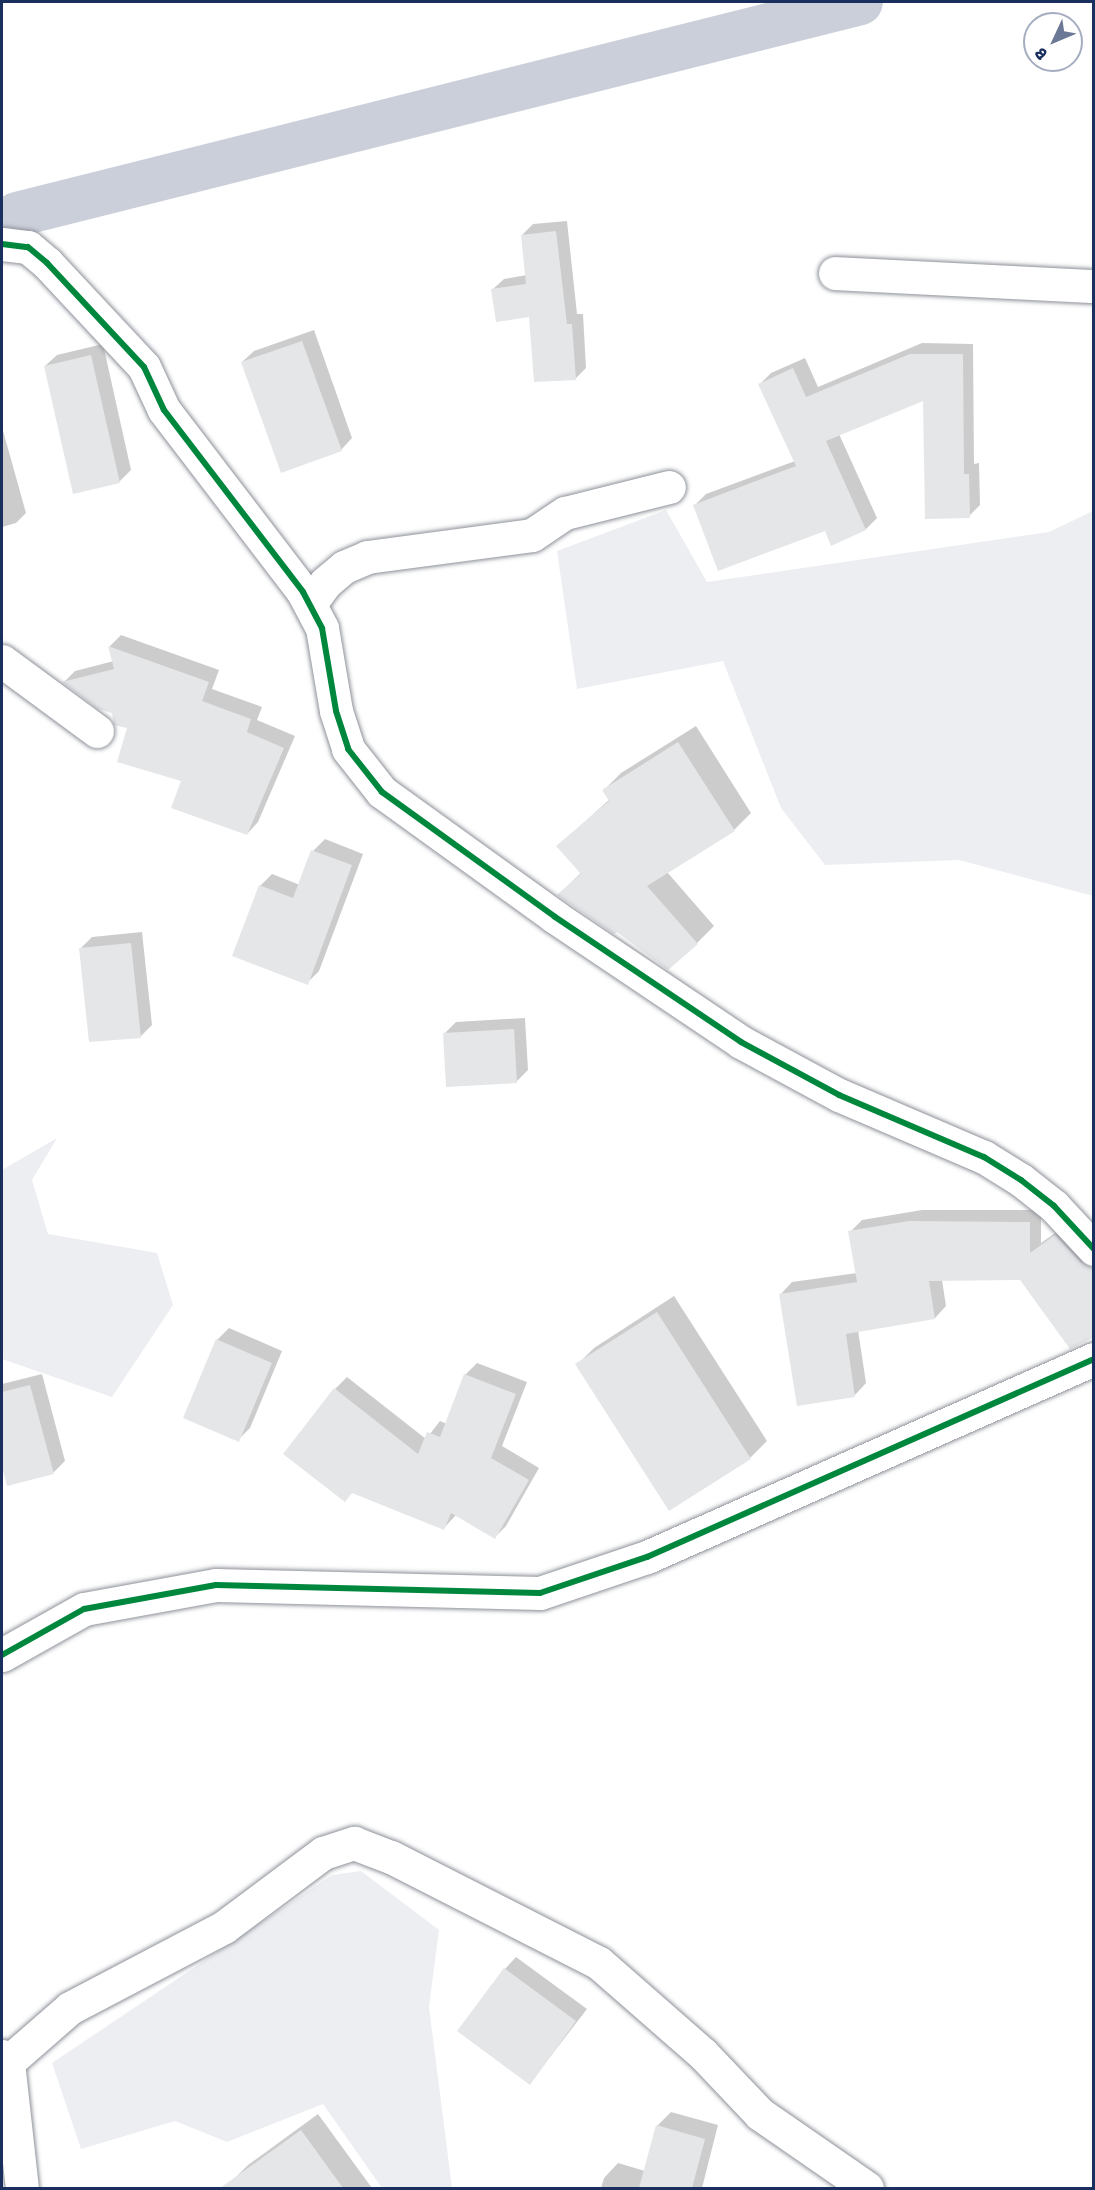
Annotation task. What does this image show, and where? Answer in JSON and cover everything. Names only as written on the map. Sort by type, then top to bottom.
[{"type":"street","points":[[2,244],[28,247],[47,263],[144,367],[164,410],[310,604],[321,628],[336,711],[348,749],[382,792],[555,917],[741,1042],[839,1095],[984,1156],[1021,1180],[1054,1206],[1094,1249]]},
{"type":"street","points":[[835,273],[1094,286]]},
{"type":"street","points":[[310,604],[325,583],[344,567],[367,557],[531,535],[565,513],[669,487]]},
{"type":"street","points":[[2,662],[97,731]]},
{"type":"street","points":[[2,1655],[84,1609],[216,1585],[540,1593],[647,1557],[1094,1359]]},
{"type":"street","points":[[22,2188],[5,2059],[70,2008],[224,1927],[323,1854],[354,1843],[391,1857],[599,1963],[703,2054],[760,2114],[867,2188]]},
{"type":"shaded area","points":[[666,510],[707,582],[1049,532],[1093,511],[1093,896],[959,860],[825,865],[781,808],[723,661],[577,689],[557,551]]},
{"type":"shaded area","points":[[57,1138],[32,1180],[48,1234],[157,1253],[173,1305],[112,1397],[2,1359],[2,1170]]},
{"type":"shaded area","points":[[361,1871],[439,1930],[429,2007],[452,2188],[382,2188],[323,2104],[227,2142],[175,2121],[81,2149],[52,2063],[332,1875]]},
{"type":"building","points":[[556,231],[567,324],[572,324],[576,380],[534,382],[529,317],[496,322],[491,289],[526,284],[521,235]]},
{"type":"building","points":[[302,341],[342,451],[281,473],[241,362]]},
{"type":"building","points":[[910,354],[963,354],[964,474],[969,474],[970,518],[925,519],[923,401],[826,441],[866,530],[831,546],[825,531],[718,571],[693,505],[796,466],[758,384],[793,368],[806,397]]},
{"type":"building","points":[[91,355],[120,483],[73,494],[44,366]]},
{"type":"building","points":[[108,646],[209,682],[202,701],[251,719],[247,732],[284,748],[247,835],[171,808],[181,781],[117,762],[127,728],[114,725],[112,713],[98,709],[62,682],[114,669]]},
{"type":"building","points":[[678,742],[735,831],[647,886],[698,944],[668,970],[617,932],[614,934],[557,895],[581,874],[556,846],[609,801],[602,790]]},
{"type":"building","points":[[311,850],[352,865],[308,985],[232,956],[259,885],[293,898]]},
{"type":"building","points":[[131,943],[141,1038],[89,1042],[79,948]]},
{"type":"building","points":[[514,1029],[517,1083],[446,1087],[443,1033]]},
{"type":"building","points":[[909,1221],[1030,1222],[1030,1253],[1055,1235],[1080,1262],[1094,1267],[1094,1337],[1070,1349],[1020,1280],[929,1281],[935,1319],[846,1334],[855,1397],[797,1406],[779,1294],[857,1282],[848,1231]]},
{"type":"building","points":[[657,1312],[751,1459],[669,1511],[575,1364]]},
{"type":"building","points":[[216,1339],[272,1363],[239,1442],[183,1418]]},
{"type":"building","points":[[464,1374],[516,1394],[491,1458],[529,1480],[495,1539],[451,1513],[444,1530],[352,1493],[345,1502],[283,1454],[334,1388],[418,1454],[427,1432],[440,1437]]},
{"type":"building","points":[[30,1385],[54,1474],[7,1486],[2,1467],[2,1392]]},
{"type":"building","points":[[504,1968],[576,2021],[530,2085],[457,2031]]},
{"type":"building","points":[[656,2125],[705,2139],[692,2188],[639,2188]]},
{"type":"building","points":[[301,2130],[343,2188],[220,2188]]},
{"type":"waterway","points":[[16,214],[860,2]]},
{"type":"cycle path","points":[[2,244],[28,247],[47,263],[144,367],[164,410],[303,592],[322,628],[336,711],[348,749],[382,792],[555,917],[741,1042],[839,1095],[984,1157],[1021,1180],[1054,1206],[1094,1249]]},
{"type":"cycle path","points":[[2,1655],[84,1609],[216,1585],[540,1593],[647,1557],[1094,1359]]}]
